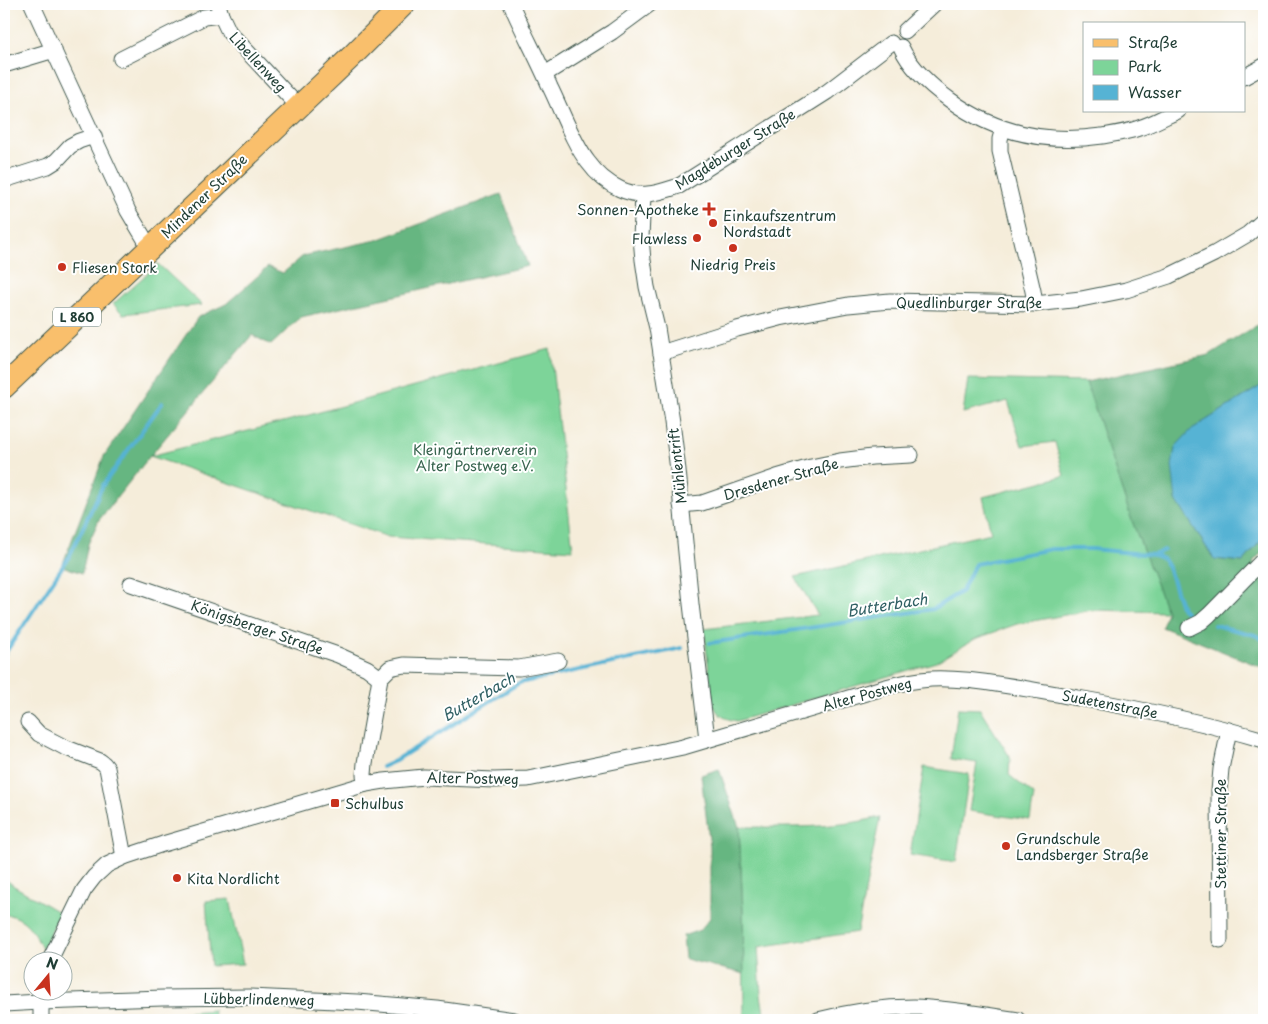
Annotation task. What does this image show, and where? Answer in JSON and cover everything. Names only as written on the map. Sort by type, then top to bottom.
[{"type":"main road","name":"Mindener Straße","points":[[4,387],[351,57],[404,4]]},
{"type":"street","points":[[32,4],[128,211],[150,248]]},
{"type":"street","points":[[545,74],[612,32],[650,4]]},
{"type":"street","points":[[896,45],[906,45],[908,34],[905,31],[934,4]]},
{"type":"street","name":"Magdeburger Straße","points":[[510,7],[545,74],[586,161],[600,176],[618,188],[630,193],[643,195],[679,186],[827,92],[896,45]]},
{"type":"street","name":"Libellenweg","points":[[121,59],[220,10],[228,32],[298,106]]},
{"type":"street","points":[[896,45],[926,80],[958,106],[980,119],[1003,129],[1032,136],[1055,139],[1083,139],[1113,134],[1138,129],[1176,112]]},
{"type":"street","points":[[4,65],[54,50]]},
{"type":"street","points":[[1246,76],[1264,66]]},
{"type":"street","points":[[1003,129],[1000,139],[1000,151],[1035,304]]},
{"type":"street","points":[[4,180],[48,166],[56,161],[70,146],[94,136]]},
{"type":"street","name":"Mühlentrift","points":[[643,195],[641,238],[643,260],[672,422],[707,739]]},
{"type":"street","name":"Quedlinburger Straße","points":[[661,353],[746,326],[848,304],[890,301],[1035,304],[1082,299],[1126,290],[1169,276],[1214,254],[1248,234],[1264,220]]},
{"type":"street","name":"Dresdener Straße","points":[[681,506],[702,503],[811,467],[864,458],[911,455]]},
{"type":"street","points":[[1189,628],[1201,622],[1209,615],[1264,559]]},
{"type":"street","name":"Königsberger Straße","points":[[131,584],[338,655],[366,668],[380,678]]},
{"type":"street","points":[[366,784],[364,776],[365,763],[380,678],[390,668],[404,665],[519,668],[558,661]]},
{"type":"street","name":"Alter Postweg","points":[[54,952],[84,890],[107,865],[124,857],[211,829],[366,784],[384,781],[424,777],[494,780],[528,779],[676,748],[886,687],[930,679],[954,679]]},
{"type":"street","name":"Sudetenstraße","points":[[954,679],[1083,698],[1134,708],[1264,740]]},
{"type":"street","points":[[28,722],[39,734],[64,747],[100,761],[107,768],[124,857]]},
{"type":"street","name":"Stettiner Straße","points":[[1220,940],[1219,791],[1221,769],[1229,730]]},
{"type":"street","name":"Lübberlindenweg","points":[[72,996],[250,996],[437,1009],[514,1020]]},
{"type":"street","name":"Lübberlindenweg","points":[[4,1004],[22,1000]]},
{"type":"street","points":[[41,1002],[41,1020]]},
{"type":"street","points":[[818,1020],[865,1011],[915,1007],[1018,1020]]},
{"type":"green space","points":[[501,194],[528,266],[301,317],[271,345],[252,335],[99,520],[88,544],[82,573],[62,566],[104,456],[198,317],[226,304],[268,267],[283,273],[303,256],[377,240]]},
{"type":"green space","points":[[158,264],[202,305],[123,314],[113,304]]},
{"type":"green space","points":[[1264,321],[1264,384],[1192,429],[1176,500],[1214,559],[1243,562],[1264,537],[1264,550],[1253,562],[1264,586],[1264,668],[1162,627],[1167,612],[1131,518],[1086,382],[1209,355]]},
{"type":"green space","name":"Kleingärtnerverein Alter Postweg e.V.","points":[[550,349],[573,550],[388,537],[150,456],[287,421]]},
{"type":"green space","points":[[968,379],[1086,382],[1131,518],[1167,612],[1092,610],[1017,624],[975,639],[936,662],[737,721],[722,716],[713,704],[704,629],[818,615],[795,577],[991,533],[983,497],[1064,476],[1055,442],[1022,446],[1008,401],[963,413]]},
{"type":"green space","points":[[958,708],[980,709],[1010,757],[1009,775],[1034,795],[1030,820],[969,811],[977,763],[951,759]]},
{"type":"green space","points":[[924,767],[969,774],[956,862],[910,855]]},
{"type":"green space","points":[[719,769],[739,827],[744,974],[685,959],[683,936],[700,930],[710,918],[710,847],[701,775]]},
{"type":"green space","points":[[880,817],[857,932],[758,947],[761,995],[765,1020],[744,1020],[743,912],[739,827],[845,824]]},
{"type":"green space","points":[[4,878],[60,913],[42,949],[32,931],[23,921],[4,915]]},
{"type":"green space","points":[[230,899],[243,964],[211,966],[206,901]]},
{"type":"green space","points":[[213,1010],[215,1020],[97,1020],[94,1017],[130,1017]]},
{"type":"water","points":[[1264,384],[1264,537],[1243,562],[1214,559],[1176,500],[1172,466],[1175,447],[1192,429]]},
{"type":"waterway","points":[[4,655],[70,555],[103,485],[162,403]]},
{"type":"waterway","name":"Butterbach","points":[[710,643],[933,609],[962,591],[975,564],[1051,549],[1092,549],[1154,555],[1164,550]]},
{"type":"waterway","points":[[1154,555],[1163,559],[1168,567],[1182,609],[1187,613]]},
{"type":"waterway","points":[[1214,625],[1255,635],[1264,640]]},
{"type":"waterway","name":"Butterbach","points":[[382,767],[519,683],[682,648]]},
{"type":"place","name":"Sonnen-Apotheke","points":[[709,209]]},
{"type":"place","name":"Einkaufszentrum Nordstadt","points":[[713,223]]},
{"type":"place","name":"Flawless","points":[[697,238]]},
{"type":"place","name":"Niedrig Preis","points":[[733,248]]},
{"type":"place","name":"Fliesen Stork","points":[[62,267]]},
{"type":"place","name":"Schulbus","points":[[335,803]]},
{"type":"place","name":"Grundschule Landsberger Straße","points":[[1006,846]]},
{"type":"place","name":"Kita Nordlicht","points":[[177,878]]}]
